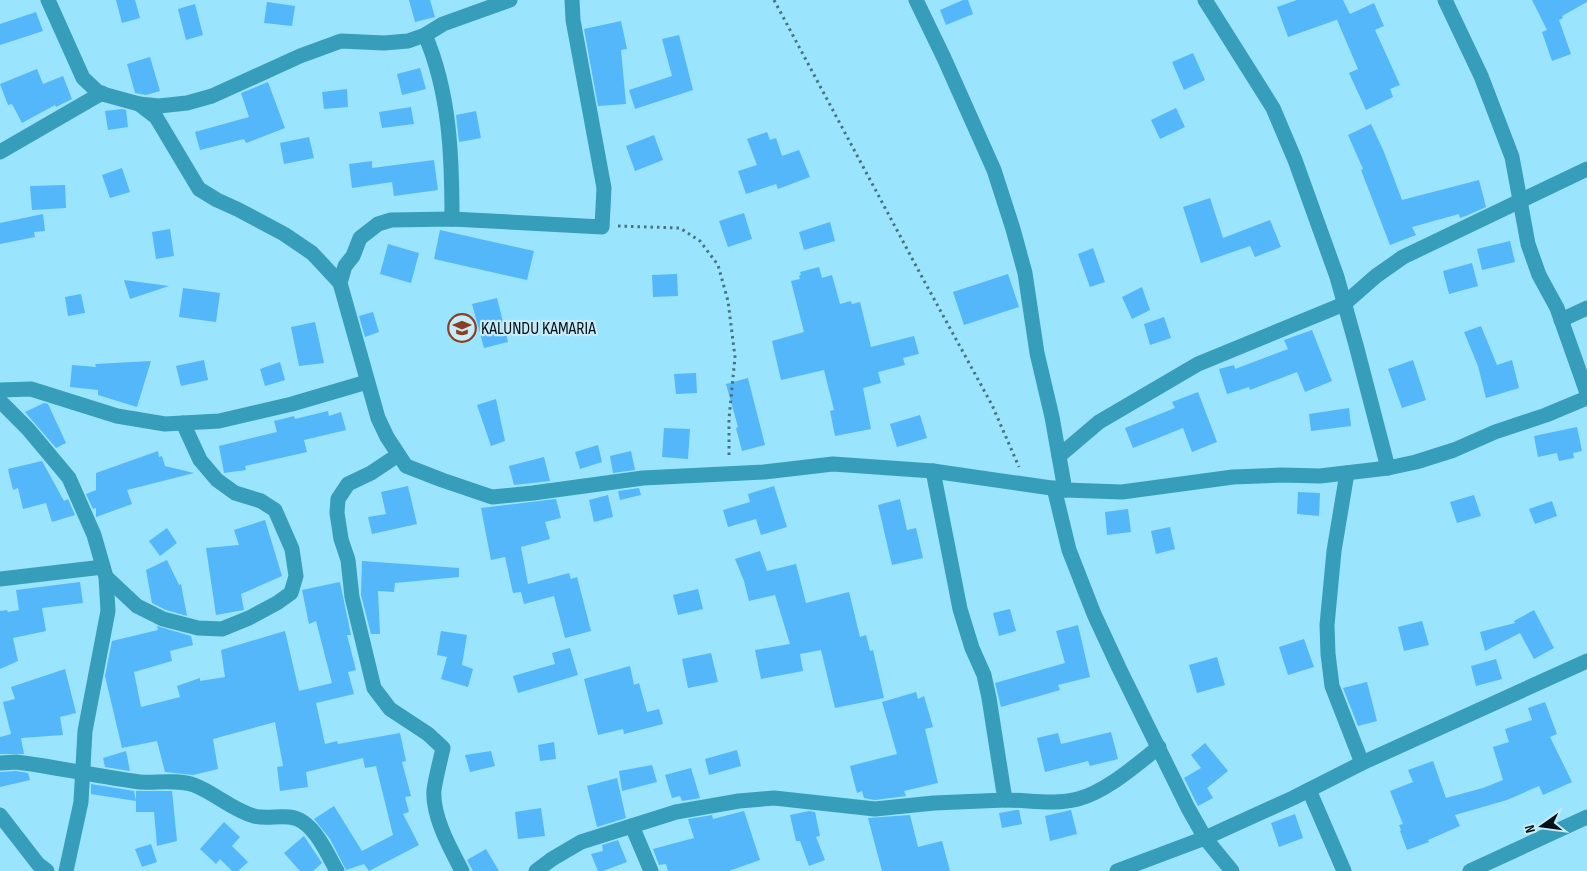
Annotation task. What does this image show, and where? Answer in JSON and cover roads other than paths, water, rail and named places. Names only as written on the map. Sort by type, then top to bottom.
[{"type":"street","points":[[48,0],[83,78],[102,93],[139,104],[159,106],[187,103],[212,96],[300,56],[341,41],[384,43],[408,41],[425,35],[443,24],[510,0]]},
{"type":"street","points":[[340,283],[345,266],[353,256],[360,238],[378,224],[391,220],[452,219],[602,227],[604,188],[572,0]]},
{"type":"street","points":[[916,0],[994,170],[1013,228],[1025,273],[1037,354],[1059,456],[1059,489],[1069,550],[1094,614],[1188,808],[1205,838],[1232,871]]},
{"type":"street","points":[[1205,0],[1273,108],[1295,160],[1344,304],[1388,468]]},
{"type":"street","points":[[1445,0],[1481,76],[1499,121],[1512,157],[1522,200],[1523,223],[1528,244],[1561,320],[1587,393]]},
{"type":"street","points":[[425,35],[435,64],[449,124],[452,219]]},
{"type":"street","points":[[0,152],[102,93]]},
{"type":"street","points":[[139,104],[156,117],[199,189],[284,234],[312,253],[340,283],[378,418],[387,438],[406,466],[492,497],[644,478],[728,474],[833,464],[933,471],[1059,489],[1122,492],[1233,477],[1320,476],[1388,468],[1416,462],[1454,450],[1495,432],[1546,415],[1587,398]]},
{"type":"street","points":[[1059,456],[1099,422],[1198,364],[1344,304],[1376,276],[1403,257],[1587,169]]},
{"type":"street","points":[[1561,320],[1587,308]]},
{"type":"street","points":[[0,390],[31,389],[117,416],[165,424],[219,421],[292,404],[367,382]]},
{"type":"street","points":[[0,401],[28,429],[68,478],[94,535],[105,572],[108,611],[85,731],[81,802],[66,871]]},
{"type":"street","points":[[105,572],[137,606],[163,619],[198,628],[222,629],[277,604],[291,593],[296,576],[292,549],[275,510],[261,501],[235,493],[217,480],[200,460],[183,423]]},
{"type":"street","points":[[398,455],[371,473],[348,484],[338,499],[337,514],[341,539],[348,560],[352,597],[374,688],[390,709],[428,734],[443,748],[434,792],[439,821],[462,871]]},
{"type":"street","points":[[933,471],[960,609],[972,648],[984,675],[1005,800]]},
{"type":"street","points":[[1347,473],[1334,551],[1327,625],[1328,654],[1332,686],[1362,764]]},
{"type":"street","points":[[0,579],[105,572]]},
{"type":"street","points":[[1118,871],[1205,838],[1587,661]]},
{"type":"street","points":[[536,871],[581,842],[676,812],[738,801],[774,798],[875,809],[934,803],[1005,800],[1055,802],[1078,799],[1096,792],[1159,748]]},
{"type":"street","points":[[0,763],[16,762],[46,765],[82,773],[142,782],[172,782],[193,785],[237,810],[252,816],[261,818],[297,818],[310,827],[337,871]]},
{"type":"street","points":[[1309,790],[1344,871]]},
{"type":"street","points":[[0,815],[38,864],[47,871]]},
{"type":"street","points":[[1470,871],[1587,817]]},
{"type":"street","points":[[632,826],[651,871]]},
{"type":"place","name":"KALUNDU KAMARIA","points":[[462,328]]}]
